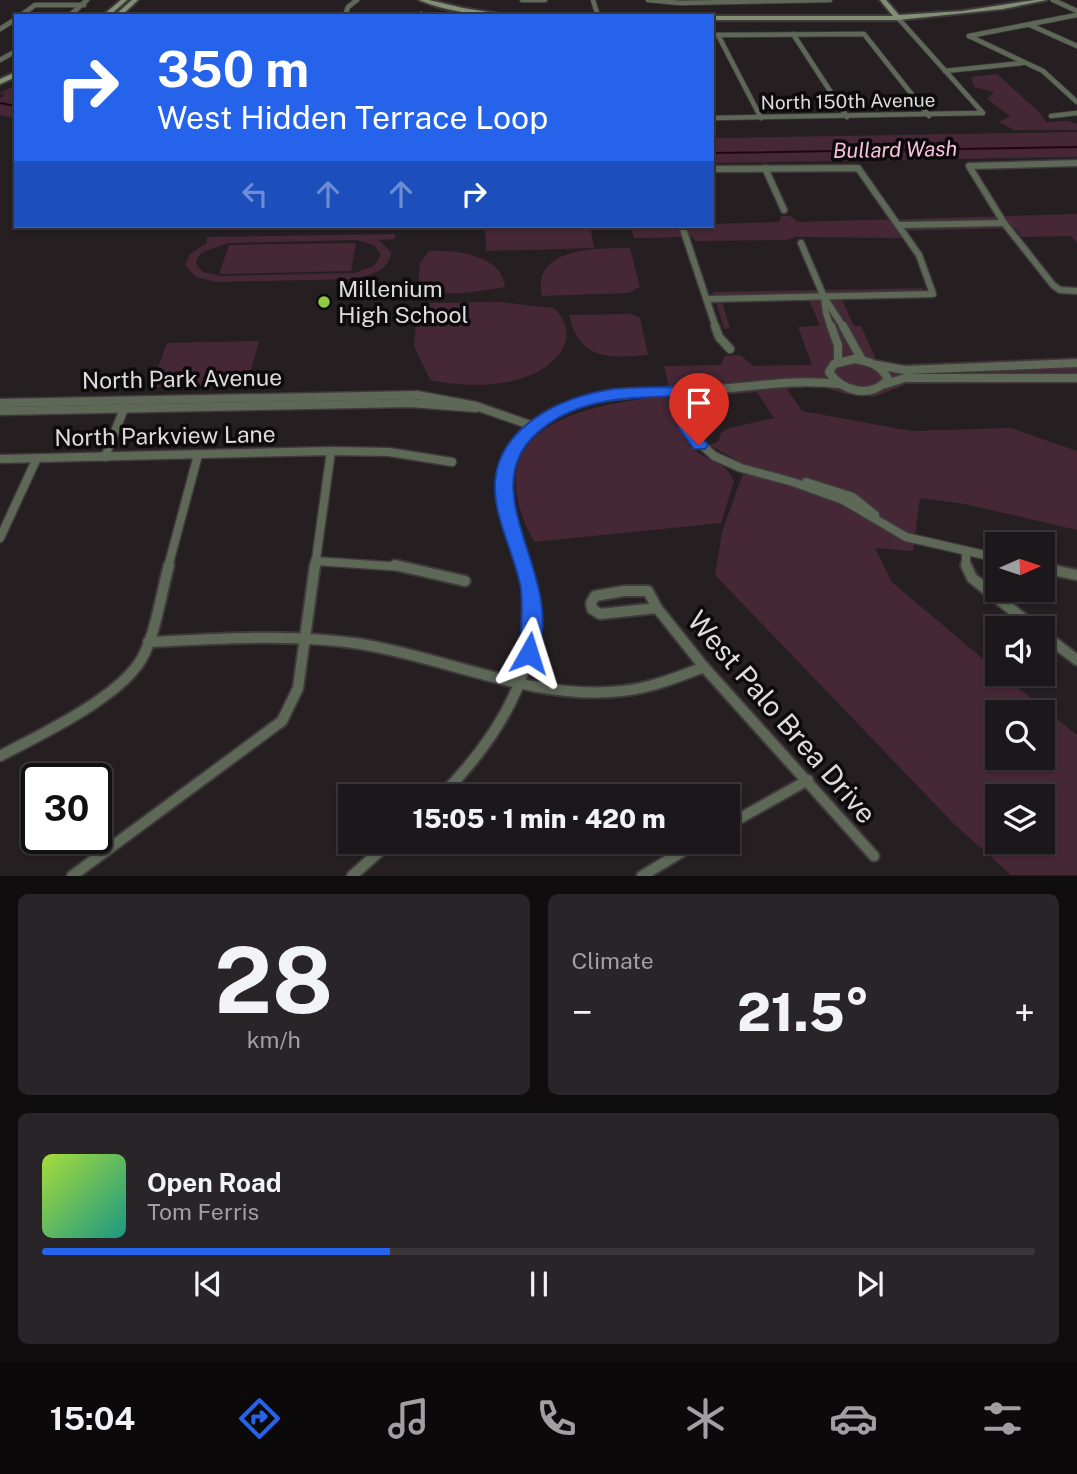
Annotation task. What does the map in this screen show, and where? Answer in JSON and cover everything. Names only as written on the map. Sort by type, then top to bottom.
[{"type":"street","points":[[107,14],[124,0]]},
{"type":"street","points":[[119,14],[135,0]]},
{"type":"street","points":[[346,14],[348,7],[357,0]]},
{"type":"street","points":[[422,0],[494,14]]},
{"type":"street","points":[[522,0],[545,0]]},
{"type":"street","points":[[648,0],[830,0]]},
{"type":"street","points":[[883,0],[945,71],[987,69],[1024,62]]},
{"type":"street","points":[[714,18],[898,18],[974,13],[1044,0]]},
{"type":"street","points":[[1053,0],[1077,13]]},
{"type":"street","points":[[22,14],[35,5],[85,2]]},
{"type":"street","points":[[71,14],[85,2]]},
{"type":"street","points":[[1077,13],[969,36],[1046,74],[1077,102]]},
{"type":"street","points":[[1030,25],[1077,46]]},
{"type":"street","points":[[793,34],[847,117]]},
{"type":"street","points":[[761,118],[715,35],[864,34],[929,116]]},
{"type":"street","name":"North 150th Avenue","points":[[714,118],[983,113],[945,71]]},
{"type":"street","points":[[1051,116],[1077,113]]},
{"type":"street","points":[[1077,163],[969,166],[1004,223],[1053,285],[1060,290],[1077,291]]},
{"type":"street","points":[[765,168],[785,210]]},
{"type":"street","points":[[708,299],[933,294],[919,255],[858,168],[714,169]]},
{"type":"street","points":[[900,225],[1004,223]]},
{"type":"street","points":[[683,228],[719,337],[730,349]]},
{"type":"street","points":[[801,243],[824,297],[834,309],[862,360]]},
{"type":"street","points":[[452,784],[489,742],[512,702],[532,638],[532,598],[503,484],[511,452],[533,426],[555,412],[596,397],[801,380],[829,372],[838,361],[841,351],[822,308],[824,297]]},
{"type":"street","points":[[838,361],[862,360],[905,370],[1077,363]]},
{"type":"street","points":[[877,365],[887,374],[886,384]]},
{"type":"street","points":[[1014,365],[1023,379]]},
{"type":"street","points":[[829,372],[839,384]]},
{"type":"street","points":[[801,380],[839,384],[865,391],[905,378],[1077,378]]},
{"type":"street","points":[[678,391],[687,428],[694,440],[707,452],[741,468],[827,490],[906,537],[985,555]]},
{"type":"street","name":"North Park Avenue","points":[[0,403],[126,404],[364,399],[478,408],[533,426]]},
{"type":"street","points":[[105,457],[126,404]]},
{"type":"street","name":"North Park Avenue","points":[[0,411],[126,404]]},
{"type":"street","points":[[72,876],[282,722],[298,688],[331,452]]},
{"type":"street","name":"North Parkview Lane","points":[[0,459],[331,452],[389,453],[452,462]]},
{"type":"street","points":[[0,755],[39,736],[111,688],[138,665],[148,642],[198,455]]},
{"type":"street","points":[[0,538],[37,458]]},
{"type":"street","points":[[966,551],[966,567],[972,578],[1020,616]]},
{"type":"street","points":[[315,561],[390,564],[465,581]]},
{"type":"street","points":[[1055,570],[1077,575]]},
{"type":"street","name":"West Palo Brea Drive","points":[[657,608],[600,614],[592,609],[591,603],[596,596],[624,591],[648,591],[657,608],[704,667],[874,856]]},
{"type":"street","points":[[148,642],[305,639],[361,644],[520,683],[607,692],[654,685],[704,667]]},
{"type":"street","points":[[1055,643],[1077,660]]},
{"type":"street","points":[[740,818],[808,780]]},
{"type":"street","points":[[352,876],[377,854]]},
{"type":"street","points":[[642,876],[678,854]]},
{"type":"shaded area","points":[[997,74],[1039,112],[1046,122],[1068,121],[1077,124],[1077,130],[1014,130],[999,122],[1010,116],[987,99],[994,92],[974,87],[971,77]]},
{"type":"shaded area","points":[[14,86],[14,118],[0,115],[0,98],[5,95],[0,93]]},
{"type":"shaded area","points":[[1077,132],[1077,157],[714,163],[714,138]]},
{"type":"shaded area","points":[[1077,214],[1077,243],[1071,236],[1022,237],[1015,228],[898,231],[902,238],[796,237],[786,240],[695,241],[693,237],[634,238],[632,230],[714,228],[714,224],[779,222],[781,216],[790,216],[798,222]]},
{"type":"shaded area","points":[[485,228],[590,228],[594,248],[486,251]]},
{"type":"shaded area","points":[[395,234],[395,239],[379,240],[391,252],[387,264],[378,272],[366,276],[353,279],[216,282],[196,277],[185,265],[190,254],[207,243],[207,237]],"holes":[[[356,240],[374,245],[381,255],[374,266],[354,273],[221,276],[203,272],[196,264],[197,258],[203,252],[228,243]]]},
{"type":"shaded area","points":[[356,243],[351,271],[219,274],[229,245]]},
{"type":"shaded area","points":[[630,248],[640,287],[629,293],[542,296],[541,280],[546,268],[556,259],[585,250]]},
{"type":"shaded area","points":[[429,251],[463,253],[486,261],[502,276],[505,287],[473,292],[438,293],[418,287],[420,263]]},
{"type":"shaded area","points":[[924,288],[921,291],[839,293],[854,326],[861,326],[876,359],[899,364],[1077,357],[1077,383],[907,384],[874,397],[846,394],[818,386],[787,389],[802,411],[911,431],[1011,428],[1077,451],[1077,530],[965,504],[920,498],[913,551],[875,548],[892,582],[985,661],[985,686],[1016,686],[1033,700],[985,700],[985,770],[1055,770],[1055,717],[1077,735],[1077,875],[1011,875],[987,854],[1055,854],[1055,784],[985,784],[985,852],[955,825],[715,575],[722,532],[746,465],[709,445],[718,442],[721,433],[729,428],[774,418],[757,392],[707,397],[693,395],[690,387],[669,388],[664,366],[721,365],[725,356],[740,355],[754,366],[812,365],[798,327],[820,326],[806,293],[720,295],[730,328],[724,329],[713,292]]},
{"type":"shaded area","points":[[499,302],[554,308],[558,312],[566,326],[567,337],[563,348],[552,362],[538,372],[503,383],[465,385],[430,380],[414,346],[417,310],[430,303]]},
{"type":"shaded area","points":[[631,314],[640,318],[648,355],[608,356],[588,349],[580,341],[569,315]]},
{"type":"shaded area","points":[[259,341],[247,385],[151,387],[167,343]]},
{"type":"shaded area","points":[[665,396],[673,402],[679,426],[688,443],[698,453],[725,468],[734,481],[721,523],[534,542],[519,503],[516,472],[525,448],[544,430],[569,417],[599,407]]},
{"type":"waterway","name":"Bullard Wash","points":[[0,103],[14,106]]},
{"type":"waterway","name":"Bullard Wash","points":[[714,153],[1077,147]]},
{"type":"place","name":"Millenium High School","points":[[324,302]]},
{"type":"route","points":[[529,653],[533,624],[531,587],[503,493],[504,472],[511,452],[524,434],[555,412],[596,397],[634,392],[678,391],[684,421],[699,445]]}]
